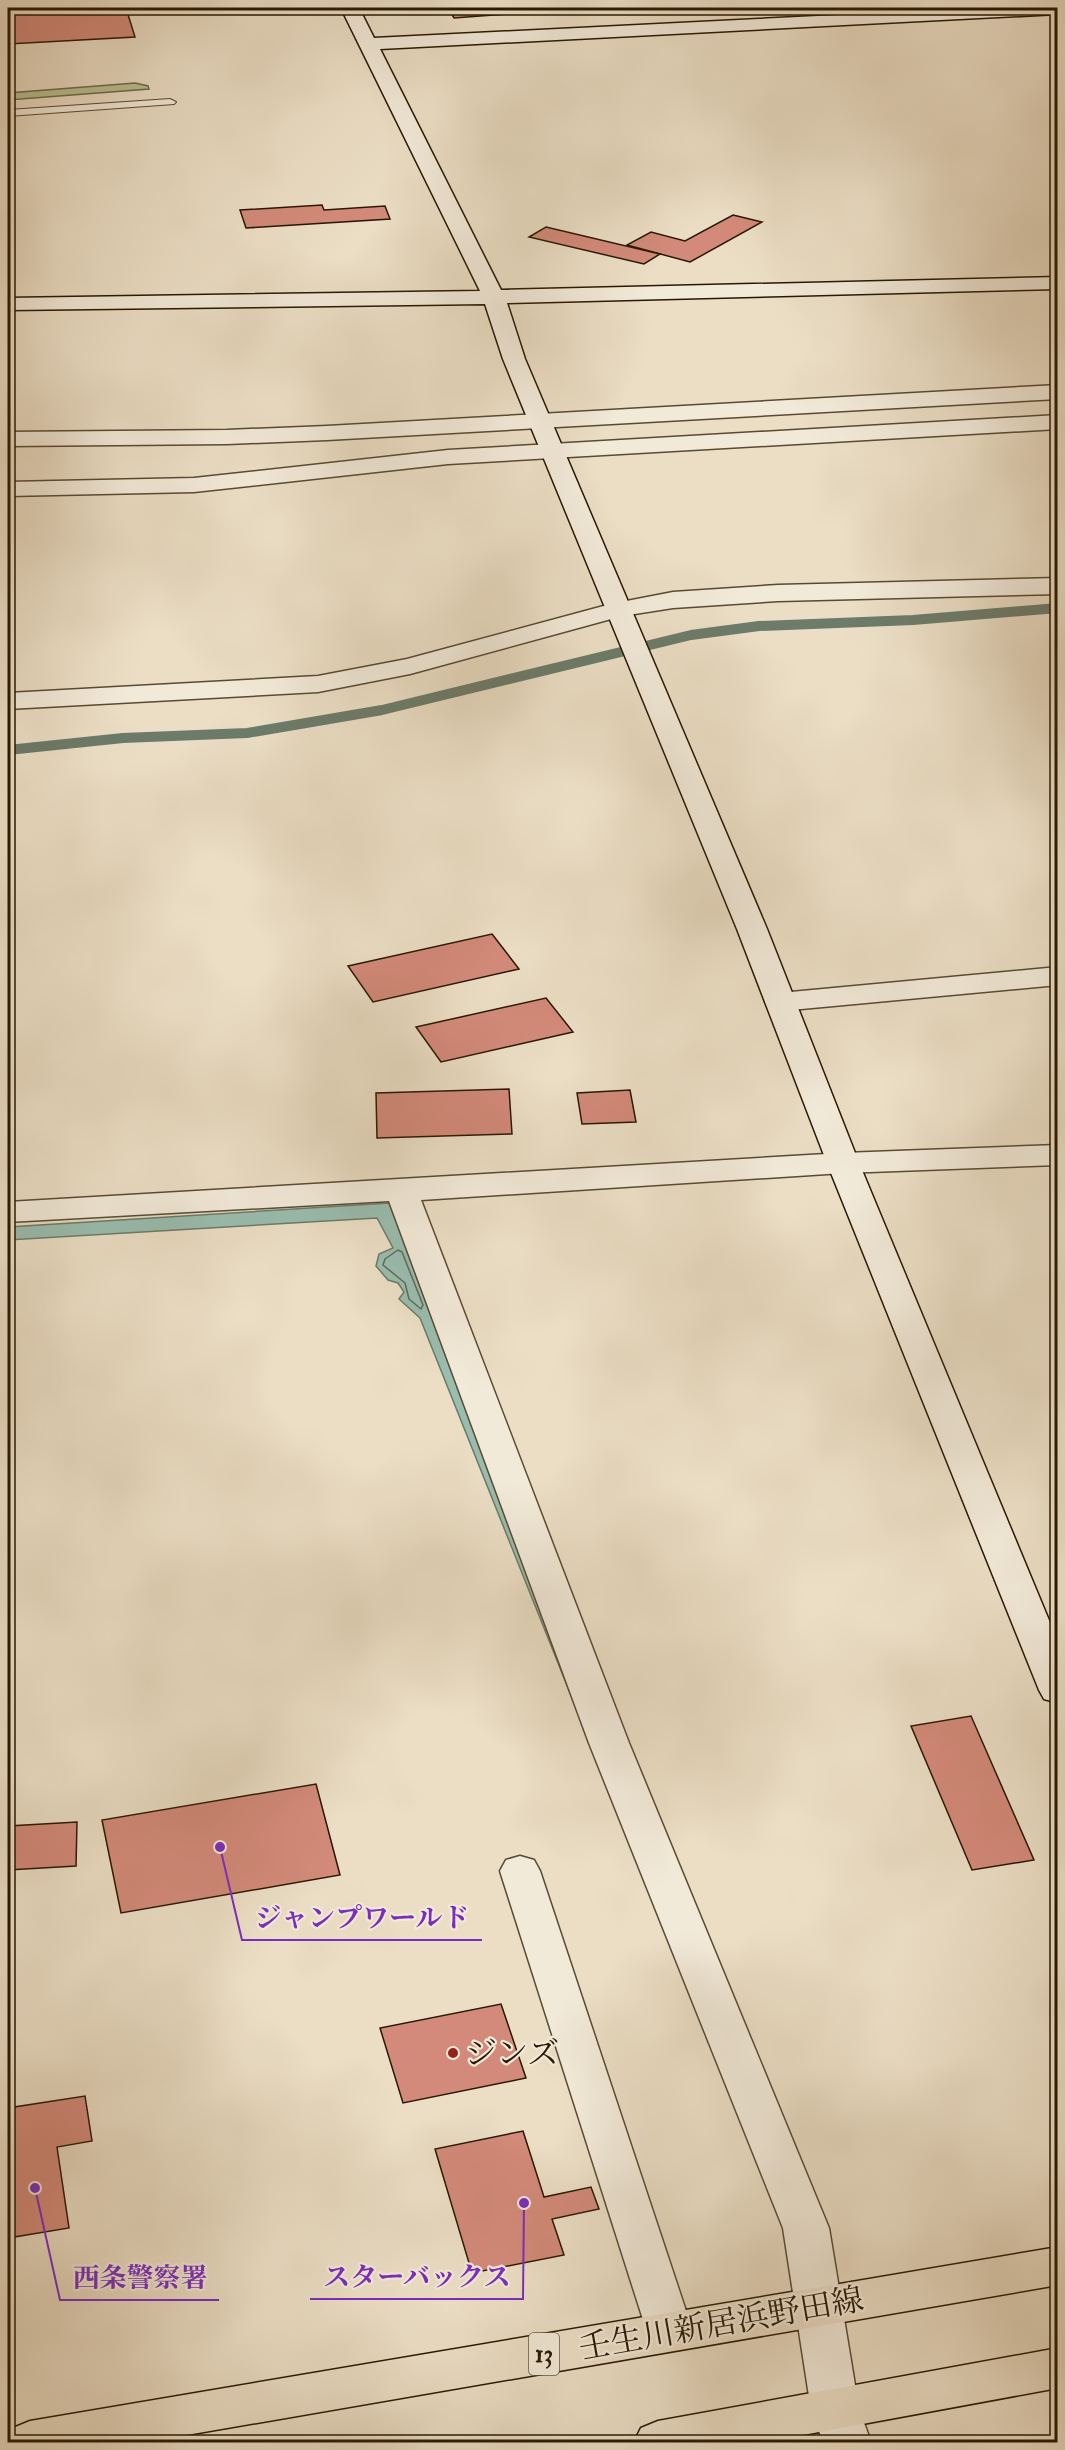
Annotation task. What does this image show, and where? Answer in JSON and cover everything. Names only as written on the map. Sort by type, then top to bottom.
[{"type":"main road","name":"壬生川新居浜野田線","points":[[30,2442],[1058,2266]]},
{"type":"main road","points":[[658,2442],[841,2426],[1058,2368]]},
{"type":"street","points":[[350,8],[494,297],[514,358],[620,609],[1058,1690]]},
{"type":"street","points":[[368,44],[1058,9]]},
{"type":"street","points":[[8,304],[494,297],[1058,283]]},
{"type":"street","points":[[8,439],[227,437],[1058,392]]},
{"type":"street","points":[[8,489],[194,485],[448,457],[1058,422]]},
{"type":"street","points":[[8,701],[318,684],[410,666],[620,609],[723,596],[1058,586]]},
{"type":"street","points":[[780,1002],[1058,976]]},
{"type":"street","points":[[8,1212],[401,1191],[843,1163],[1058,1155]]},
{"type":"street","points":[[401,1191],[609,1743],[806,2228],[818,2307],[841,2426]]},
{"type":"street","points":[[520,1871],[670,2332]]},
{"type":"lane","points":[[8,113],[170,102]]},
{"type":"shaded area","points":[[135,83],[148,86],[149,89],[8,100],[8,93]]},
{"type":"water","points":[[389,1203],[592,1716],[580,1718],[420,1318],[399,1299],[404,1292],[398,1283],[388,1280],[376,1266],[379,1254],[393,1248],[377,1218],[8,1240],[8,1227]]},
{"type":"building","points":[[8,8],[126,8],[135,37],[8,44]]},
{"type":"building","points":[[448,8],[502,8],[506,14],[454,18]]},
{"type":"building","points":[[550,8],[631,8],[551,11]]},
{"type":"building","points":[[322,205],[324,210],[385,206],[390,219],[246,228],[240,210]]},
{"type":"building","points":[[733,215],[762,222],[690,262],[627,245],[651,232],[685,241]]},
{"type":"building","points":[[546,227],[660,254],[644,264],[529,237]]},
{"type":"building","points":[[492,934],[519,969],[373,1002],[348,966]]},
{"type":"building","points":[[546,998],[573,1032],[441,1062],[416,1027]]},
{"type":"building","points":[[509,1089],[512,1134],[377,1138],[376,1093]]},
{"type":"building","points":[[630,1090],[636,1122],[582,1124],[577,1093]]},
{"type":"building","points":[[971,1716],[1034,1860],[972,1870],[911,1726]]},
{"type":"building","points":[[316,1784],[340,1875],[121,1913],[102,1820]]},
{"type":"building","points":[[77,1822],[76,1866],[8,1870],[8,1826]]},
{"type":"building","name":"ジンズ","points":[[501,2004],[526,2078],[403,2103],[380,2028]]},
{"type":"building","points":[[85,2096],[92,2141],[57,2147],[69,2228],[8,2238],[8,2108]]},
{"type":"building","points":[[523,2131],[544,2197],[591,2187],[599,2209],[552,2219],[564,2255],[472,2273],[435,2149]]},
{"type":"waterway","points":[[8,750],[123,738],[247,733],[382,710],[691,635],[759,626],[913,620],[1058,608]]},
{"type":"place","name":"ジャンプワールド","points":[[220,1847]]},
{"type":"place","name":"ジンズ","points":[[453,2053]]},
{"type":"place","name":"西条警察署","points":[[35,2188]]},
{"type":"place","name":"スターバックス","points":[[524,2203]]}]
